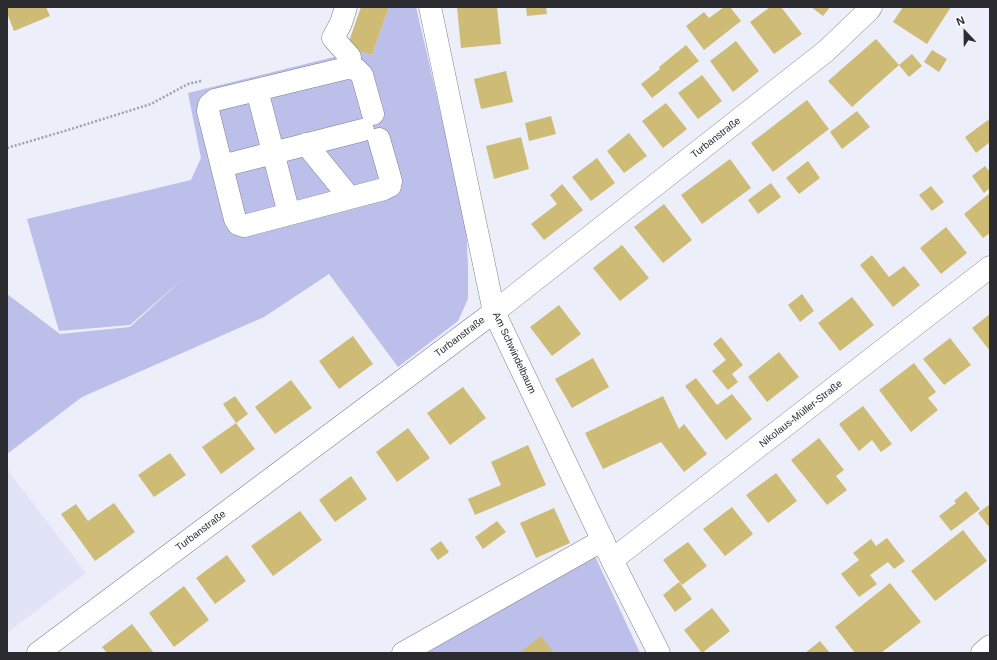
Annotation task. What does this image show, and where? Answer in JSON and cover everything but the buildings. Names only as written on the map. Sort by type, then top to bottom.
[{"type":"street","points":[[346,7],[341,23],[333,38],[350,57],[347,68]]},
{"type":"street","name":"Am Schwindelbaum","points":[[430,7],[494,312],[602,540],[659,653]]},
{"type":"street","name":"Turbanstraße","points":[[38,653],[494,312],[826,51],[871,7]]},
{"type":"street","points":[[347,68],[356,70],[362,75],[372,128],[391,181],[390,186],[384,189],[244,226],[238,224],[235,219],[208,111],[209,105],[215,100],[347,68]]},
{"type":"street","points":[[257,90],[289,214]]},
{"type":"street","points":[[222,166],[372,128]]},
{"type":"street","points":[[306,144],[350,198]]},
{"type":"street","name":"Nikolaus-Müller-Straße","points":[[612,560],[990,268]]},
{"type":"street","points":[[403,653],[602,540]]},
{"type":"street","points":[[982,653],[990,646]]},
{"type":"path","points":[[7,148],[151,104],[188,84],[204,81]]},
{"type":"shaded area","points":[[389,7],[416,7],[466,222],[468,299],[458,321],[398,367],[329,274],[264,317],[82,397],[7,454],[7,294],[60,334],[130,327],[186,276],[130,325],[59,331],[27,219],[191,180],[201,158],[188,93],[338,56],[347,47],[372,55]]},
{"type":"shaded area","points":[[7,469],[86,573],[7,633]]},
{"type":"shaded area","points":[[594,554],[640,653],[420,653]]}]
